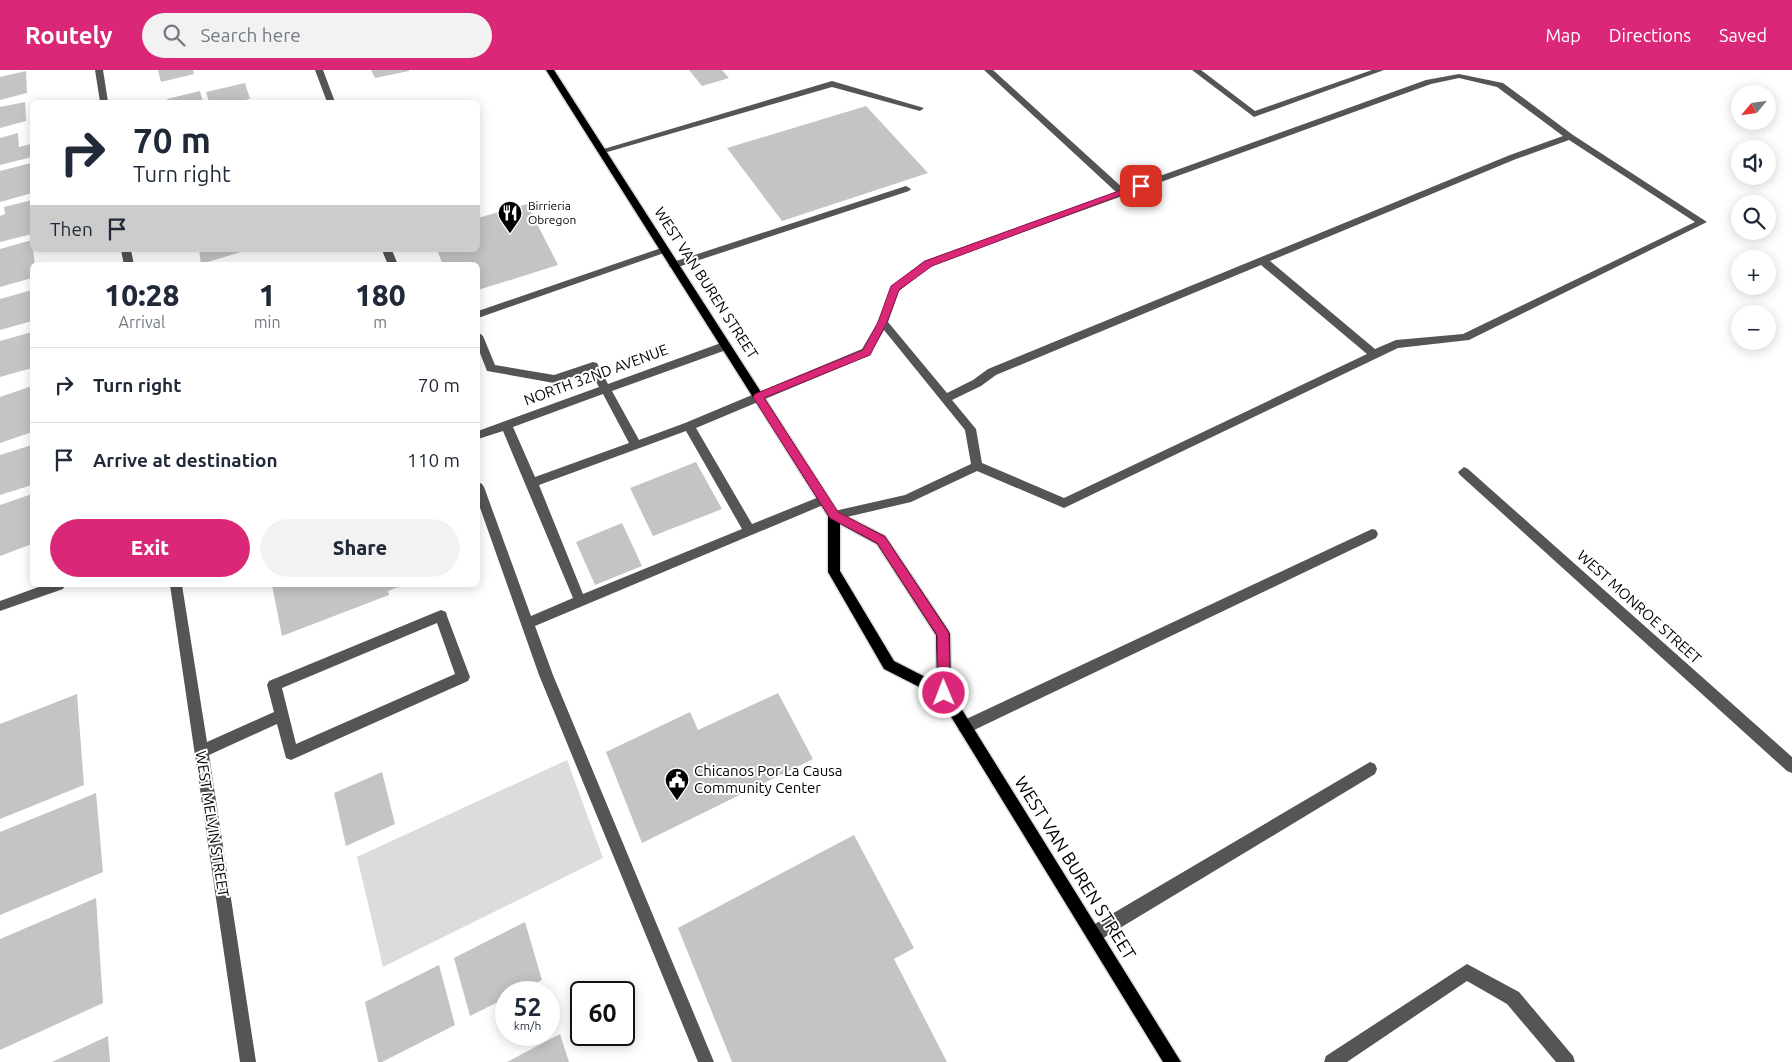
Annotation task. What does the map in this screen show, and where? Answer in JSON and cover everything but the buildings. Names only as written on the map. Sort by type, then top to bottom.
[{"type":"main road","name":"WEST VAN BUREN STREET","points":[[550,70],[834,515],[881,540],[943,634],[944,693],[1173,1062]]},
{"type":"main road","points":[[834,515],[834,572],[889,665],[944,693]]},
{"type":"street","points":[[100,70],[104,100]]},
{"type":"street","points":[[319,70],[330,100]]},
{"type":"street","points":[[988,70],[1123,193]]},
{"type":"street","points":[[1196,70],[1254,114],[1380,70]]},
{"type":"street","points":[[532,483],[689,426],[866,352],[882,322],[895,289],[928,264],[1429,82],[1459,76],[1500,85],[1570,137],[1702,222],[1465,337],[1396,344],[1064,503],[977,466],[907,499],[834,515]]},
{"type":"street","points":[[601,151],[832,84],[920,108]]},
{"type":"street","points":[[945,399],[977,383],[992,372],[1513,157],[1570,137]]},
{"type":"street","points":[[674,265],[906,189]]},
{"type":"street","points":[[480,314],[664,250]]},
{"type":"street","points":[[1262,260],[1374,354]]},
{"type":"street","points":[[882,322],[970,429],[977,466]]},
{"type":"street","points":[[480,341],[490,368],[554,379],[593,366],[636,445]]},
{"type":"street","name":"NORTH 32ND AVENUE","points":[[480,434],[725,346]]},
{"type":"street","points":[[506,425],[580,601]]},
{"type":"street","points":[[689,426],[750,531]]},
{"type":"street","name":"WEST MONROE STREET","points":[[1464,472],[1792,766]]},
{"type":"street","points":[[480,493],[546,675],[706,1062]]},
{"type":"street","points":[[527,623],[824,500]]},
{"type":"street","points":[[965,727],[1372,534]]},
{"type":"street","points":[[0,606],[54,587]]},
{"type":"street","name":"WEST MELVIN STREET","points":[[176,587],[248,1062]]},
{"type":"street","points":[[441,616],[463,677],[291,753],[282,715],[274,685],[441,616]]},
{"type":"street","points":[[201,752],[282,715]]},
{"type":"street","points":[[1094,934],[1370,769]]},
{"type":"street","points":[[1332,1062],[1467,972],[1513,998],[1567,1062]]},
{"type":"shaded area","points":[[567,760],[603,858],[383,967],[357,857]]},
{"type":"place","name":"Birrieria Obregon","points":[[510,234]]},
{"type":"place","name":"Chicanos Por La Causa Community Center","points":[[677,801]]},
{"type":"route","points":[[944,693],[943,634],[881,540],[834,515],[758,397],[866,352],[882,322],[895,289],[928,264],[1141,186]]}]
